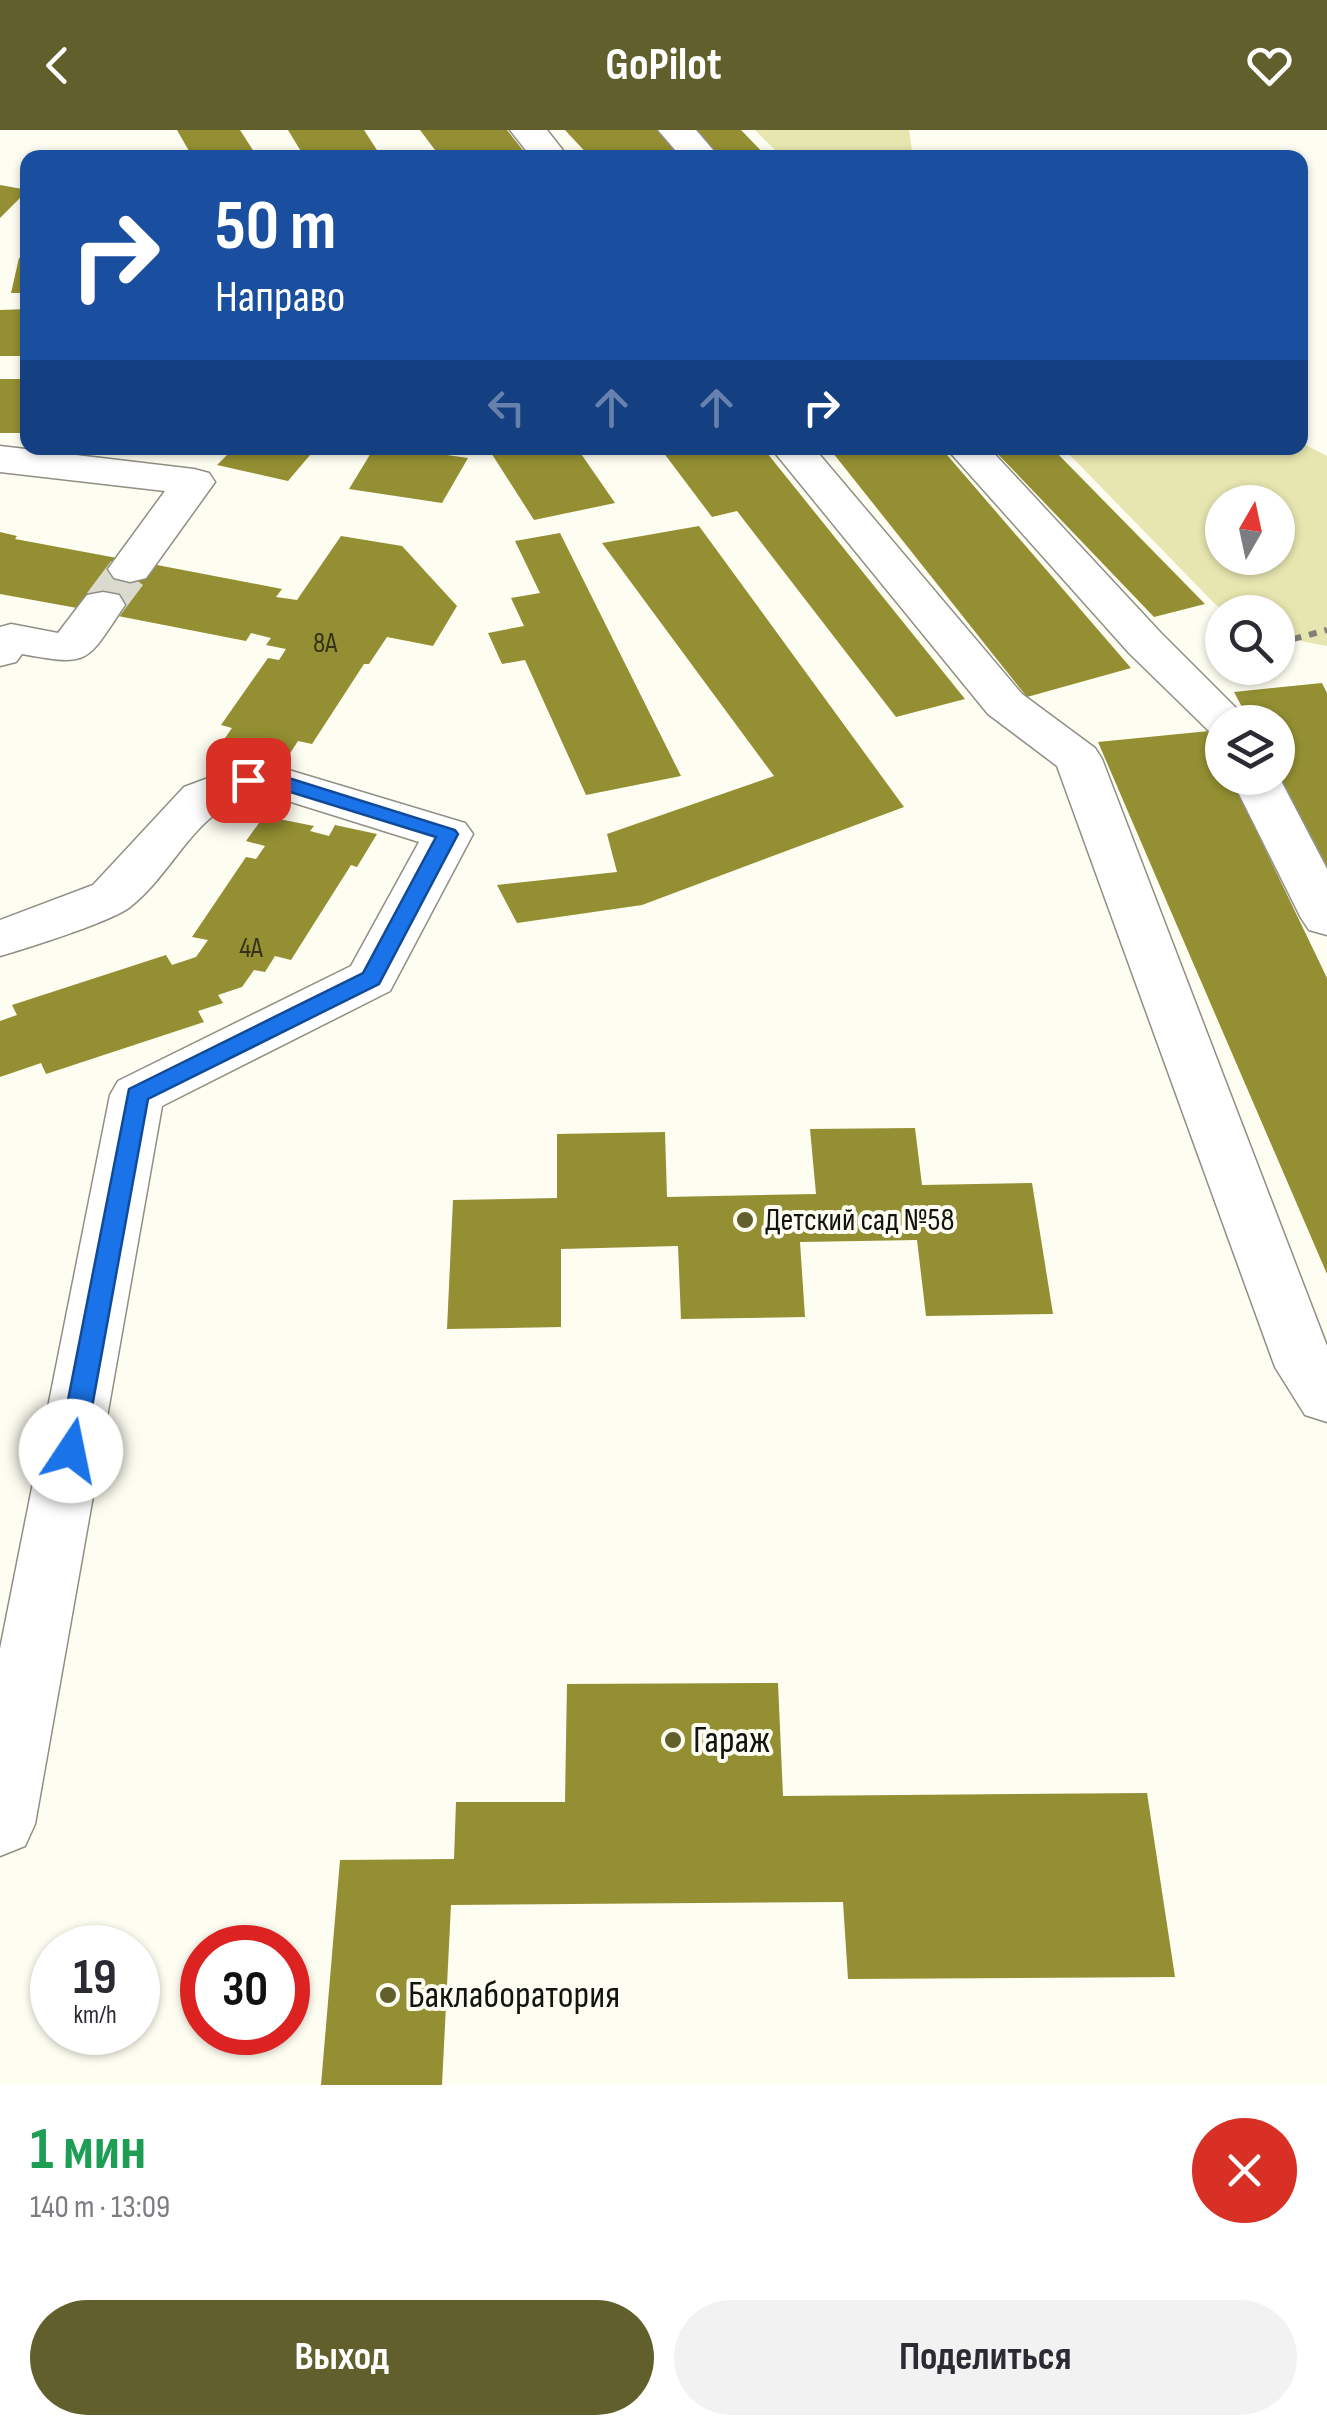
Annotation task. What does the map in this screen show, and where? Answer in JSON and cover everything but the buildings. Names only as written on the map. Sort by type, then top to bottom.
[{"type":"street","points":[[528,130],[544,150]]},
{"type":"street","points":[[676,130],[695,150]]},
{"type":"street","points":[[798,455],[1005,704],[1078,760],[1305,1367],[1327,1398]]},
{"type":"street","points":[[973,455],[1145,643],[1209,705]]},
{"type":"street","points":[[0,459],[194,482],[130,569]]},
{"type":"street","points":[[0,652],[11,638],[69,649],[103,605]]},
{"type":"street","points":[[0,939],[111,897],[201,798],[219,787],[248,780],[272,780],[448,834],[371,978],[137,1095],[0,1824]]},
{"type":"street","points":[[1264,795],[1327,918]]},
{"type":"path","points":[[1295,638],[1327,630]]},
{"type":"green space","points":[[755,130],[909,130],[912,150],[775,150]]},
{"type":"green space","points":[[1308,446],[1327,456],[1327,646],[1295,640],[1295,595],[1206,595],[1070,455],[1308,455]]},
{"type":"tunnel","points":[[103,605],[130,569]]},
{"type":"place","name":"Детский сад №58","points":[[745,1220]]},
{"type":"place","name":"Гараж","points":[[673,1740]]},
{"type":"place","name":"Баклаборатория","points":[[388,1995]]},
{"type":"route","points":[[71,1451],[137,1095],[371,978],[448,834],[272,780],[248,780]]}]
